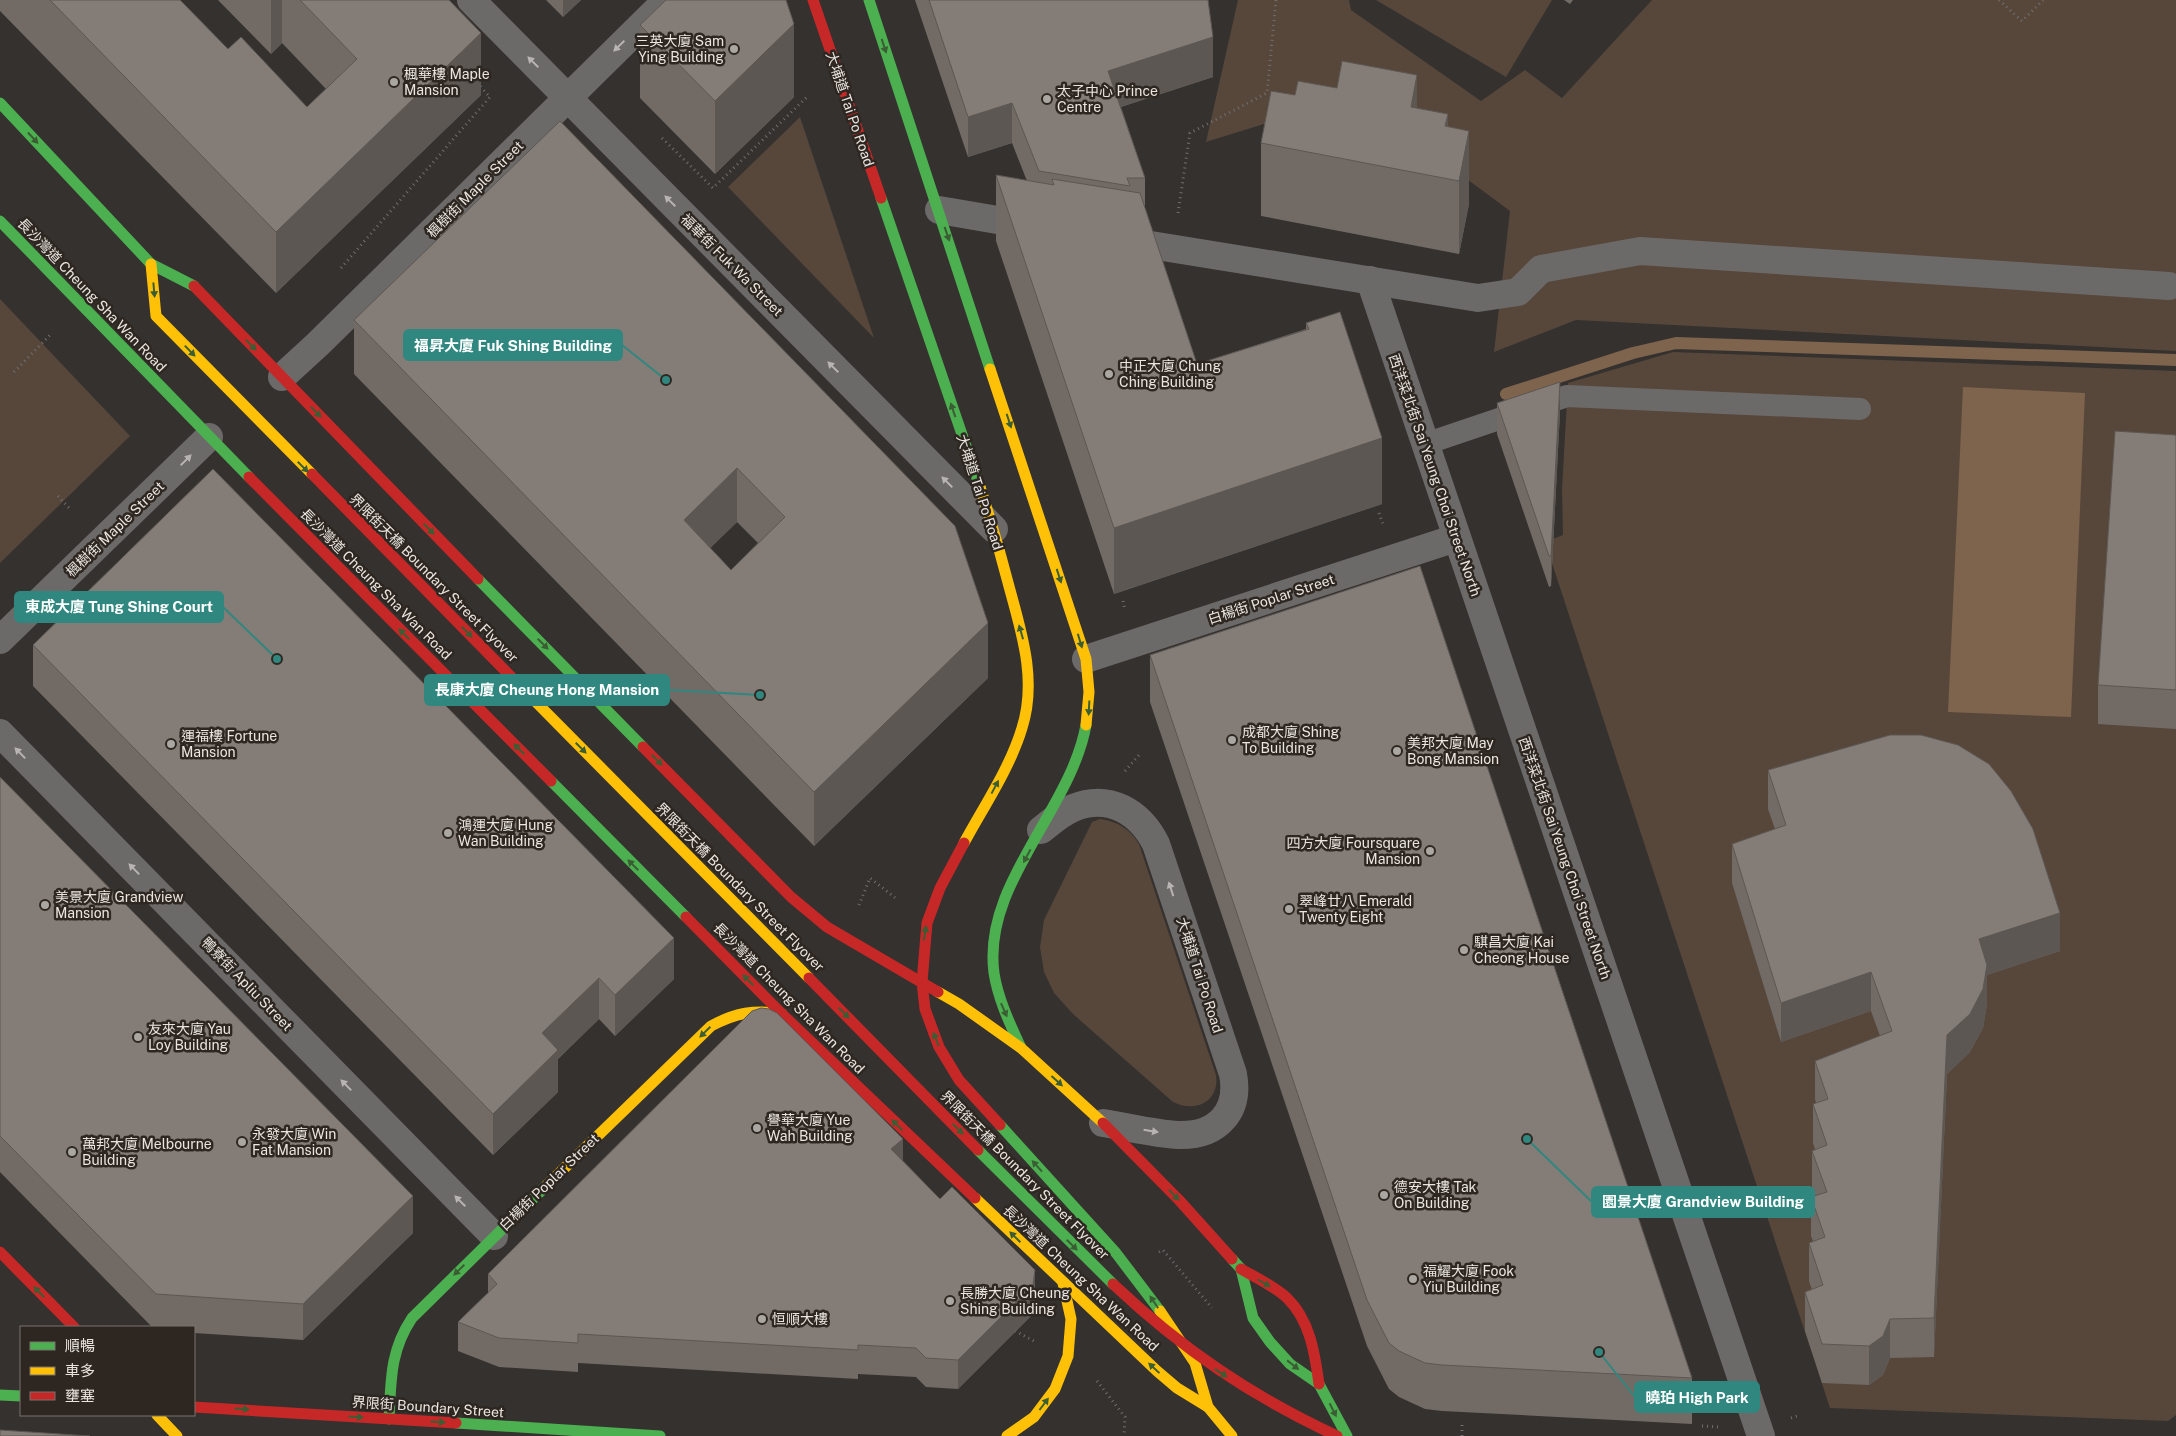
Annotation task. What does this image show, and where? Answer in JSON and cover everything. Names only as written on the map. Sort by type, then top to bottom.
[{"type":"main road","name":"大埔道 Tai Po Road","points":[[813,0],[994,530],[1025,645],[1028,698],[1023,726],[1014,751],[940,888],[927,923],[922,982]]},
{"type":"main road","name":"大埔道 Tai Po Road","points":[[869,0],[1086,659],[1090,691],[1088,718],[1082,747],[1069,781],[1012,886],[999,917],[994,938],[992,960],[996,983],[1001,1003],[1021,1048]]},
{"type":"main road","points":[[0,102],[151,264],[193,285],[791,897],[827,927],[959,1004],[1021,1048],[1103,1123],[1179,1200],[1241,1269],[1287,1298],[1298,1310],[1316,1352],[1320,1384],[1347,1436]]},
{"type":"main road","name":"長沙灣道 Cheung Sha Wan Road","points":[[0,221],[209,437],[782,1014],[1157,1371],[1178,1388],[1208,1406]]},
{"type":"main road","name":"界限街天橋 Boundary Street Flyover","points":[[151,264],[156,316],[1079,1252],[1156,1324],[1214,1368],[1265,1401],[1316,1428],[1337,1436]]},
{"type":"main road","name":"長沙灣道 Cheung Sha Wan Road","points":[[922,982],[924,1008],[939,1047],[959,1080],[1131,1271],[1195,1364],[1208,1406]]},
{"type":"main road","name":"白楊街 Poplar Street","points":[[390,1419],[393,1353],[404,1328],[424,1304],[711,1026],[724,1017],[743,1012],[763,1010],[782,1014]]},
{"type":"main road","points":[[0,1252],[73,1326]]},
{"type":"main road","points":[[1241,1269],[1253,1318],[1290,1364],[1320,1384]]},
{"type":"main road","points":[[1007,1436],[1034,1417],[1055,1389],[1068,1356],[1071,1319],[1063,1283]]},
{"type":"main road","points":[[0,1395],[20,1396]]},
{"type":"main road","points":[[1208,1406],[1232,1436]]},
{"type":"main road","name":"界限街 Boundary Street","points":[[195,1407],[660,1436]]},
{"type":"main road","points":[[302,1427],[322,1415]]},
{"type":"main road","points":[[158,1416],[177,1436]]},
{"type":"street","name":"福華街 Fuk Wa Street","points":[[471,0],[994,530]]},
{"type":"street","name":"楓樹街 Maple Street","points":[[282,377],[318,344],[666,0]]},
{"type":"street","points":[[939,210],[1059,230]]},
{"type":"street","points":[[1097,236],[1478,298],[1518,292],[1541,269],[1640,251],[2169,286]]},
{"type":"street","name":"西洋菜北街 Sai Yeung Choi Street North","points":[[1370,280],[1761,1436]]},
{"type":"street","name":"楓樹街 Maple Street","points":[[0,640],[209,437]]},
{"type":"street","name":"白楊街 Poplar Street","points":[[1086,659],[1456,538]]},
{"type":"street","name":"鴨寮街 Apliu Street","points":[[0,733],[494,1236]]},
{"type":"street","name":"大埔道 Tai Po Road","points":[[1041,830],[1073,808],[1096,803],[1122,808],[1133,814],[1150,831],[1156,844],[1236,1087],[1230,1112],[1222,1121],[1211,1128],[1196,1133],[1180,1135],[1103,1123]]},
{"type":"lane","points":[[1425,444],[1568,396],[1860,408]]},
{"type":"path","points":[[1172,248],[1190,133],[1267,93],[1276,0]]},
{"type":"path","points":[[1999,0],[2022,20],[2044,0]]},
{"type":"path","points":[[340,268],[490,97],[477,83]]},
{"type":"path","points":[[656,133],[713,188],[807,97]]},
{"type":"path","points":[[14,372],[52,333]]},
{"type":"path","points":[[58,496],[69,508]]},
{"type":"path","points":[[857,910],[870,878]]},
{"type":"path","points":[[1015,1331],[1035,1341]]},
{"type":"path","points":[[1462,1423],[1462,1436]]},
{"type":"shaded area","points":[[1238,0],[1349,0],[1351,10],[1481,101],[1525,70],[1562,98],[1652,0],[2176,0],[2176,351],[1576,320],[1494,352],[1510,211],[1406,134],[1309,110],[1206,142]]},
{"type":"shaded area","points":[[1376,0],[1552,0],[1506,77]]},
{"type":"shaded area","points":[[800,117],[874,338],[728,187]]},
{"type":"shaded area","points":[[0,299],[130,436],[0,563]]},
{"type":"shaded area","points":[[1673,352],[2176,371],[2176,1415],[2168,1421],[1830,1408],[1545,542],[1563,535],[1562,489],[1568,383]]},
{"type":"shaded area","points":[[1963,387],[2085,393],[2071,717],[1948,712]]},
{"type":"shaded area","points":[[1100,819],[1122,827],[1132,834],[1139,844],[1216,1075],[1214,1092],[1204,1103],[1189,1106],[1173,1102],[1073,1014],[1054,993],[1044,972],[1040,947],[1044,920],[1092,822]]},
{"type":"building","points":[[50,0],[180,0],[228,49],[241,37],[307,107],[357,59],[300,0],[449,0],[481,33],[276,232]]},
{"type":"building","points":[[666,0],[786,0],[794,24],[715,101],[640,25]]},
{"type":"building","name":"太子中心 Prince Centre","points":[[929,0],[1208,0],[1213,37],[1108,71],[1145,178],[1127,178],[1130,186],[1039,171],[1012,103],[968,117]]},
{"type":"building","points":[[1342,61],[1417,75],[1411,107],[1448,114],[1445,126],[1469,131],[1459,181],[1261,143],[1271,91],[1295,95],[1298,81],[1337,88]]},
{"type":"building","points":[[560,121],[955,526],[988,623],[814,792],[354,320]],"holes":[[[737,468],[785,517],[731,570],[684,520]]]},
{"type":"building","points":[[996,175],[1054,185],[1052,179],[1140,193],[1197,364],[1309,329],[1306,323],[1340,312],[1382,438],[1114,528]]},
{"type":"building","points":[[1560,382],[1551,556],[1549,556],[1497,403]]},
{"type":"building","points":[[2115,431],[2176,435],[2176,690],[2098,685]]},
{"type":"building","points":[[213,469],[674,938],[615,995],[599,978],[542,1033],[558,1050],[493,1114],[33,645]]},
{"type":"building","points":[[1420,566],[1692,1378],[1442,1365],[1425,1363],[1399,1351],[1389,1343],[1367,1300],[1150,655]]},
{"type":"building","points":[[1890,735],[1921,735],[1958,745],[1989,764],[2011,791],[2033,829],[2060,913],[1979,939],[1987,965],[1983,989],[1970,1014],[1947,1035],[1934,1318],[1890,1319],[1883,1336],[1869,1346],[1822,1344],[1805,1292],[1823,1285],[1809,1243],[1825,1237],[1811,1197],[1827,1192],[1812,1151],[1827,1145],[1813,1104],[1828,1099],[1815,1061],[1892,1031],[1871,972],[1781,1003],[1732,844],[1786,825],[1768,770]]},
{"type":"building","points":[[0,777],[413,1196],[303,1304],[156,1294],[0,1136]]},
{"type":"building","points":[[761,1008],[777,1013],[903,1139],[891,1149],[940,1199],[952,1187],[1035,1270],[1033,1285],[958,1360],[926,1358],[916,1348],[858,1345],[858,1350],[578,1334],[578,1343],[499,1338],[458,1322],[497,1284],[488,1274],[752,1011]]},
{"type":"building","points":[[0,1430],[90,1436],[0,1436]]},
{"type":"waterway","points":[[1506,394],[1633,353],[1676,343],[2176,360]]},
{"type":"traffic: fast","points":[[869,0],[990,369]]},
{"type":"traffic: fast","points":[[0,103],[151,264],[194,286]]},
{"type":"traffic: fast","points":[[881,198],[980,487]]},
{"type":"traffic: fast","points":[[0,221],[249,477]]},
{"type":"traffic: fast","points":[[478,579],[643,747]]},
{"type":"traffic: fast","points":[[1021,1048],[998,992],[994,973],[994,940],[1001,909],[1014,878],[1064,787],[1077,756],[1086,725]]},
{"type":"traffic: fast","points":[[551,781],[686,917]]},
{"type":"traffic: fast","points":[[1000,1125],[1116,1253],[1160,1311]]},
{"type":"traffic: fast","points":[[978,1150],[1113,1284]]},
{"type":"traffic: fast","points":[[389,1419],[393,1366],[399,1342],[412,1318],[547,1185]]},
{"type":"traffic: fast","points":[[1232,1259],[1241,1269],[1253,1318],[1270,1342],[1290,1364],[1319,1384],[1347,1436]]},
{"type":"traffic: fast","points":[[0,1395],[20,1396]]},
{"type":"traffic: fast","points":[[456,1423],[660,1436]]},
{"type":"traffic: slow","points":[[151,264],[156,316],[312,474]]},
{"type":"traffic: slow","points":[[990,369],[1086,659],[1089,692],[1086,725]]},
{"type":"traffic: slow","points":[[964,843],[1011,758],[1022,728],[1028,693],[1028,675],[1023,641],[980,487]]},
{"type":"traffic: slow","points":[[529,695],[809,978]]},
{"type":"traffic: slow","points":[[938,992],[959,1004],[1021,1048],[1103,1123]]},
{"type":"traffic: slow","points":[[547,1185],[711,1026],[745,1013],[782,1014]]},
{"type":"traffic: slow","points":[[975,1198],[1157,1371],[1177,1388],[1208,1407],[1232,1436]]},
{"type":"traffic: slow","points":[[1007,1436],[1034,1417],[1055,1389],[1068,1356],[1071,1319],[1063,1283]]},
{"type":"traffic: slow","points":[[1160,1311],[1195,1363],[1208,1407]]},
{"type":"traffic: slow","points":[[158,1416],[177,1436]]},
{"type":"traffic: jam","points":[[813,0],[881,198]]},
{"type":"traffic: jam","points":[[194,286],[478,579]]},
{"type":"traffic: jam","points":[[312,474],[529,695]]},
{"type":"traffic: jam","points":[[249,477],[551,781]]},
{"type":"traffic: jam","points":[[643,747],[791,897],[827,927],[938,992]]},
{"type":"traffic: jam","points":[[964,843],[940,888],[927,923],[922,982],[925,1009],[939,1047],[959,1080],[1000,1125]]},
{"type":"traffic: jam","points":[[686,917],[782,1014],[975,1198]]},
{"type":"traffic: jam","points":[[809,978],[978,1150]]},
{"type":"traffic: jam","points":[[1103,1123],[1179,1200],[1232,1259]]},
{"type":"traffic: jam","points":[[0,1252],[73,1326]]},
{"type":"traffic: jam","points":[[1241,1269],[1277,1290],[1295,1307],[1310,1338],[1319,1384]]},
{"type":"traffic: jam","points":[[1113,1284],[1165,1330],[1219,1369],[1275,1405],[1337,1436]]},
{"type":"traffic: jam","points":[[195,1407],[456,1423]]},
{"type":"place","name":"三英大廈 Sam Ying Building","points":[[734,49]]},
{"type":"place","name":"楓華樓 Maple Mansion","points":[[394,82]]},
{"type":"place","name":"太子中心 Prince Centre","points":[[1047,99]]},
{"type":"place","name":"中正大廈 Chung Ching Building","points":[[1109,374]]},
{"type":"place","name":"福昇大廈 Fuk Shing Building","points":[[666,380]]},
{"type":"place","name":"東成大廈 Tung Shing Court","points":[[277,659]]},
{"type":"place","name":"長康大廈 Cheung Hong Mansion","points":[[760,695]]},
{"type":"place","name":"成都大廈 Shing To Building","points":[[1232,740]]},
{"type":"place","name":"運福樓 Fortune Mansion","points":[[171,744]]},
{"type":"place","name":"美邦大廈 May Bong Mansion","points":[[1397,751]]},
{"type":"place","name":"鴻運大廈 Hung Wan Building","points":[[448,833]]},
{"type":"place","name":"四方大廈 Foursquare Mansion","points":[[1430,851]]},
{"type":"place","name":"美景大廈 Grandview Mansion","points":[[45,905]]},
{"type":"place","name":"翠峰廿八 Emerald Twenty Eight","points":[[1289,909]]},
{"type":"place","name":"騏昌大廈 Kai Cheong House","points":[[1464,950]]},
{"type":"place","name":"友來大廈 Yau Loy Building","points":[[138,1037]]},
{"type":"place","name":"譽華大廈 Yue Wah Building","points":[[757,1128]]},
{"type":"place","name":"園景大廈 Grandview Building","points":[[1527,1139]]},
{"type":"place","name":"永發大廈 Win Fat Mansion","points":[[242,1142]]},
{"type":"place","name":"萬邦大廈 Melbourne Building","points":[[72,1152]]},
{"type":"place","name":"德安大樓 Tak On Building","points":[[1384,1195]]},
{"type":"place","name":"福耀大廈 Fook Yiu Building","points":[[1413,1279]]},
{"type":"place","name":"長勝大廈 Cheung Shing Building","points":[[950,1301]]},
{"type":"place","name":"恒順大樓","points":[[762,1319]]},
{"type":"place","name":"曉珀 High Park","points":[[1599,1352]]}]
